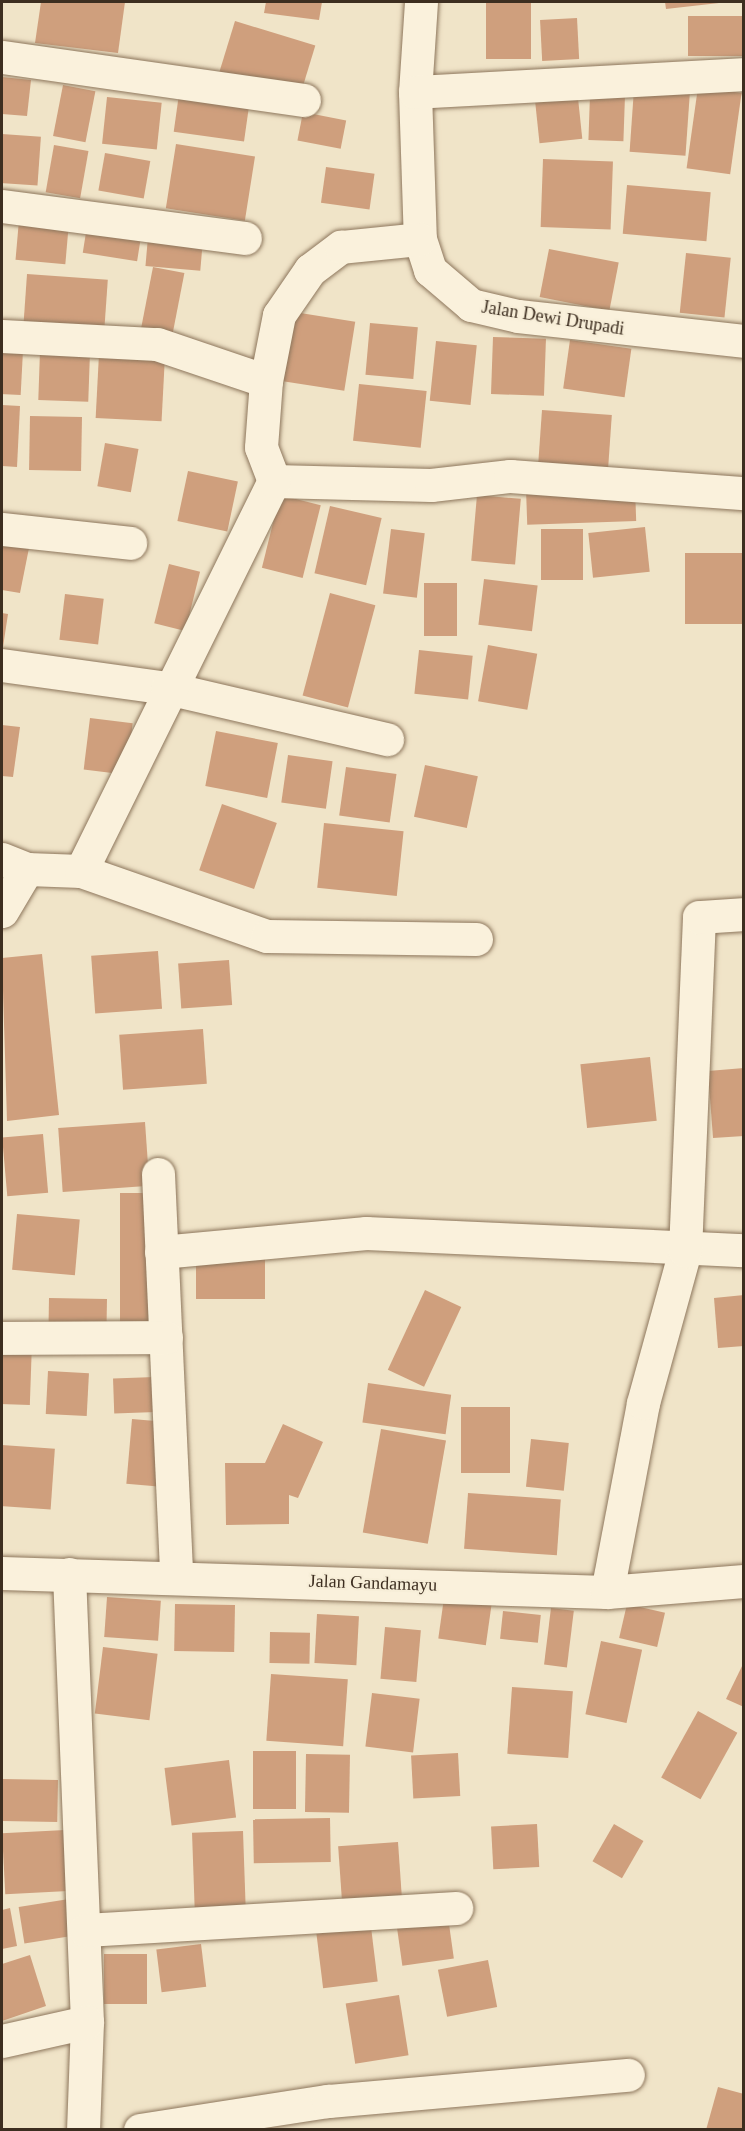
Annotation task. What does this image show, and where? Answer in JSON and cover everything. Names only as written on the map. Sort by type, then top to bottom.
[{"type":"street","name":"Jalan Dewi Drupadi","points":[[421,2],[415,92],[420,239],[430,270],[471,305],[518,316],[744,341]]},
{"type":"street","points":[[2,57],[304,100]]},
{"type":"street","points":[[415,92],[744,74]]},
{"type":"street","points":[[2,206],[245,238]]},
{"type":"street","points":[[2,911],[42,868],[168,688],[274,482],[261,447],[249,376],[279,315],[310,270],[341,247],[420,239]]},
{"type":"street","points":[[2,336],[158,344],[249,376]]},
{"type":"street","points":[[274,482],[430,485],[510,476],[744,493]]},
{"type":"street","points":[[2,529],[130,543]]},
{"type":"street","points":[[2,665],[168,688],[387,740]]},
{"type":"street","points":[[42,868],[267,936],[476,939]]},
{"type":"street","points":[[607,1592],[644,1402],[685,1251],[699,917],[744,914]]},
{"type":"street","points":[[158,1174],[176,1576]]},
{"type":"street","points":[[161,1252],[366,1233],[685,1251],[744,1250]]},
{"type":"street","points":[[2,1338],[166,1337]]},
{"type":"street","name":"Jalan Gandamayu","points":[[2,1573],[176,1576],[607,1592],[744,1581]]},
{"type":"street","points":[[69,1574],[85,1929],[87,2022],[83,2130]]},
{"type":"street","points":[[85,1929],[456,1908]]},
{"type":"street","points":[[2,2041],[87,2022]]},
{"type":"street","points":[[140,2130],[328,2101],[628,2075]]},
{"type":"building","points":[[41,2],[125,2],[118,53],[35,43]]},
{"type":"building","points":[[266,2],[322,2],[319,20],[264,13]]},
{"type":"building","points":[[486,2],[531,2],[531,59],[486,59]]},
{"type":"building","points":[[665,2],[719,2],[719,3],[666,9]]},
{"type":"building","points":[[688,16],[744,16],[744,56],[688,56]]},
{"type":"building","points":[[577,18],[579,59],[542,61],[540,20]]},
{"type":"building","points":[[235,21],[315,46],[299,98],[219,74]]},
{"type":"building","points":[[2,77],[31,80],[27,116],[2,114]]},
{"type":"building","points":[[63,85],[95,91],[85,142],[53,136]]},
{"type":"building","points":[[698,87],[742,93],[730,174],[687,168]]},
{"type":"building","points":[[634,89],[690,93],[685,156],[630,152]]},
{"type":"building","points":[[179,94],[249,104],[244,142],[174,132]]},
{"type":"building","points":[[590,95],[625,96],[623,141],[588,140]]},
{"type":"building","points":[[107,97],[162,103],[157,149],[102,144]]},
{"type":"building","points":[[578,98],[582,139],[540,143],[535,102]]},
{"type":"building","points":[[303,112],[346,120],[341,149],[297,140]]},
{"type":"building","points":[[2,134],[41,137],[37,186],[2,183]]},
{"type":"building","points":[[176,144],[255,157],[245,221],[166,208]]},
{"type":"building","points":[[54,145],[88,151],[80,198],[46,192]]},
{"type":"building","points":[[105,153],[150,161],[144,198],[98,190]]},
{"type":"building","points":[[543,159],[613,161],[611,229],[541,227]]},
{"type":"building","points":[[326,167],[375,174],[370,209],[321,203]]},
{"type":"building","points":[[627,185],[711,192],[706,241],[623,234]]},
{"type":"building","points":[[19,220],[69,224],[65,264],[16,260]]},
{"type":"building","points":[[87,226],[141,235],[137,261],[83,253]]},
{"type":"building","points":[[148,237],[203,242],[200,271],[145,266]]},
{"type":"building","points":[[549,249],[619,263],[609,311],[540,297]]},
{"type":"building","points":[[686,253],[731,258],[724,317],[680,313]]},
{"type":"building","points":[[153,267],[184,273],[171,341],[140,335]]},
{"type":"building","points":[[27,274],[108,280],[104,331],[23,325]]},
{"type":"building","points":[[294,312],[355,322],[344,391],[283,381]]},
{"type":"building","points":[[370,323],[418,327],[413,379],[365,375]]},
{"type":"building","points":[[493,337],[546,339],[544,396],[491,394]]},
{"type":"building","points":[[570,340],[631,349],[625,397],[563,389]]},
{"type":"building","points":[[436,341],[477,345],[471,405],[430,401]]},
{"type":"building","points":[[2,350],[23,351],[21,395],[2,394]]},
{"type":"building","points":[[40,351],[90,353],[88,402],[38,400]]},
{"type":"building","points":[[99,354],[165,357],[162,421],[96,418]]},
{"type":"building","points":[[359,384],[427,391],[421,448],[353,441]]},
{"type":"building","points":[[2,405],[20,406],[17,467],[2,466]]},
{"type":"building","points":[[542,410],[612,415],[608,469],[538,464]]},
{"type":"building","points":[[30,416],[82,417],[81,471],[29,470]]},
{"type":"building","points":[[105,443],[138,449],[131,492],[97,486]]},
{"type":"building","points":[[188,471],[238,482],[227,531],[177,521]]},
{"type":"building","points":[[635,487],[636,521],[527,525],[526,491]]},
{"type":"building","points":[[280,495],[321,505],[303,578],[262,568]]},
{"type":"building","points":[[477,495],[521,499],[515,565],[471,561]]},
{"type":"building","points":[[330,506],[382,518],[366,585],[314,573]]},
{"type":"building","points":[[645,527],[650,572],[593,578],[588,533]]},
{"type":"building","points":[[391,529],[425,533],[417,598],[383,594]]},
{"type":"building","points":[[541,529],[583,529],[583,580],[541,580]]},
{"type":"building","points":[[2,543],[29,548],[20,593],[2,590]]},
{"type":"building","points":[[685,553],[744,553],[744,624],[685,624]]},
{"type":"building","points":[[169,564],[200,572],[185,631],[154,623]]},
{"type":"building","points":[[484,579],[538,586],[532,631],[478,625]]},
{"type":"building","points":[[424,583],[457,583],[457,636],[424,636]]},
{"type":"building","points":[[330,593],[375,605],[348,708],[303,695]]},
{"type":"building","points":[[65,594],[104,599],[98,644],[59,640]]},
{"type":"building","points":[[2,613],[8,614],[3,647],[2,647]]},
{"type":"building","points":[[488,645],[537,654],[527,710],[478,701]]},
{"type":"building","points":[[419,650],[473,656],[468,699],[414,694]]},
{"type":"building","points":[[90,718],[133,723],[126,775],[84,770]]},
{"type":"building","points":[[2,725],[20,727],[13,777],[2,776]]},
{"type":"building","points":[[216,731],[278,743],[267,798],[205,786]]},
{"type":"building","points":[[288,755],[333,761],[326,809],[281,803]]},
{"type":"building","points":[[425,765],[478,776],[467,828],[414,817]]},
{"type":"building","points":[[346,767],[397,774],[390,823],[339,816]]},
{"type":"building","points":[[222,804],[277,823],[254,889],[199,870]]},
{"type":"building","points":[[324,823],[404,831],[397,896],[317,888]]},
{"type":"building","points":[[158,951],[162,1009],[95,1014],[91,956]]},
{"type":"building","points":[[42,954],[59,1115],[7,1121],[2,958]]},
{"type":"building","points":[[229,960],[232,1005],[181,1008],[178,964]]},
{"type":"building","points":[[203,1029],[207,1084],[123,1090],[119,1035]]},
{"type":"building","points":[[650,1057],[657,1121],[587,1128],[580,1064]]},
{"type":"building","points":[[744,1068],[744,1136],[713,1138],[708,1071]]},
{"type":"building","points":[[145,1122],[149,1186],[63,1192],[58,1128]]},
{"type":"building","points":[[43,1134],[48,1193],[7,1196],[2,1138]]},
{"type":"building","points":[[120,1193],[156,1193],[156,1330],[120,1330]]},
{"type":"building","points":[[17,1214],[80,1219],[75,1275],[12,1270]]},
{"type":"building","points":[[196,1252],[265,1252],[265,1299],[196,1299]]},
{"type":"building","points":[[425,1290],[461,1307],[424,1387],[388,1370]]},
{"type":"building","points":[[744,1295],[744,1346],[718,1348],[714,1298]]},
{"type":"building","points":[[49,1298],[107,1299],[106,1332],[48,1331]]},
{"type":"building","points":[[2,1342],[32,1343],[30,1405],[2,1404]]},
{"type":"building","points":[[48,1371],[89,1373],[87,1416],[46,1414]]},
{"type":"building","points":[[155,1377],[156,1412],[114,1413],[113,1378]]},
{"type":"building","points":[[368,1383],[451,1395],[446,1434],[362,1423]]},
{"type":"building","points":[[461,1407],[510,1407],[510,1473],[461,1473]]},
{"type":"building","points":[[132,1419],[167,1422],[161,1487],[126,1484]]},
{"type":"building","points":[[283,1424],[323,1442],[298,1498],[289,1495],[289,1524],[226,1525],[225,1463],[265,1463]]},
{"type":"building","points":[[381,1429],[446,1440],[428,1544],[363,1532]]},
{"type":"building","points":[[531,1439],[569,1443],[564,1491],[526,1487]]},
{"type":"building","points":[[2,1445],[55,1449],[51,1510],[2,1506]]},
{"type":"building","points":[[468,1493],[561,1499],[557,1555],[464,1549]]},
{"type":"building","points":[[107,1597],[161,1601],[158,1641],[104,1637]]},
{"type":"building","points":[[444,1598],[492,1605],[486,1645],[438,1639]]},
{"type":"building","points":[[175,1604],[235,1605],[234,1652],[174,1651]]},
{"type":"building","points":[[627,1604],[665,1613],[657,1647],[619,1638]]},
{"type":"building","points":[[551,1608],[574,1611],[567,1667],[544,1665]]},
{"type":"building","points":[[503,1611],[541,1615],[538,1643],[500,1639]]},
{"type":"building","points":[[317,1614],[359,1616],[356,1665],[314,1663]]},
{"type":"building","points":[[385,1627],[421,1630],[416,1682],[380,1679]]},
{"type":"building","points":[[270,1632],[310,1633],[309,1664],[269,1663]]},
{"type":"building","points":[[601,1641],[642,1650],[626,1723],[585,1714]]},
{"type":"building","points":[[103,1647],[158,1654],[149,1720],[95,1714]]},
{"type":"building","points":[[744,1662],[744,1707],[726,1699]]},
{"type":"building","points":[[271,1674],[348,1679],[343,1746],[266,1741]]},
{"type":"building","points":[[512,1687],[573,1691],[568,1758],[507,1754]]},
{"type":"building","points":[[372,1693],[420,1699],[413,1752],[365,1747]]},
{"type":"building","points":[[698,1711],[737,1733],[701,1799],[661,1777]]},
{"type":"building","points":[[253,1751],[296,1751],[296,1809],[253,1809]]},
{"type":"building","points":[[458,1753],[460,1796],[413,1798],[411,1755]]},
{"type":"building","points":[[306,1754],[350,1755],[349,1813],[305,1812]]},
{"type":"building","points":[[229,1760],[236,1818],[172,1825],[164,1768]]},
{"type":"building","points":[[3,1779],[58,1780],[57,1822],[2,1821]]},
{"type":"building","points":[[330,1818],[331,1862],[254,1863],[253,1819]]},
{"type":"building","points":[[537,1824],[539,1867],[493,1869],[491,1826]]},
{"type":"building","points":[[614,1824],[643,1841],[622,1878],[592,1861]]},
{"type":"building","points":[[65,1830],[68,1891],[5,1894],[2,1833]]},
{"type":"building","points":[[243,1831],[246,1906],[195,1908],[192,1833]]},
{"type":"building","points":[[398,1842],[402,1900],[342,1904],[338,1846]]},
{"type":"building","points":[[69,1899],[75,1936],[24,1944],[19,1907]]},
{"type":"building","points":[[10,1908],[17,1946],[2,1949],[2,1910]]},
{"type":"building","points":[[448,1917],[454,1959],[402,1966],[397,1924]]},
{"type":"building","points":[[371,1927],[378,1982],[323,1988],[316,1934]]},
{"type":"building","points":[[201,1944],[206,1987],[162,1992],[156,1949]]},
{"type":"building","points":[[104,1954],[147,1954],[147,2004],[104,2004]]},
{"type":"building","points":[[30,1955],[46,2006],[2,2021],[2,1964]]},
{"type":"building","points":[[488,1960],[497,2007],[447,2017],[438,1970]]},
{"type":"building","points":[[399,1995],[409,2055],[355,2064],[346,2003]]},
{"type":"building","points":[[718,2087],[744,2094],[744,2130],[706,2130]]}]
